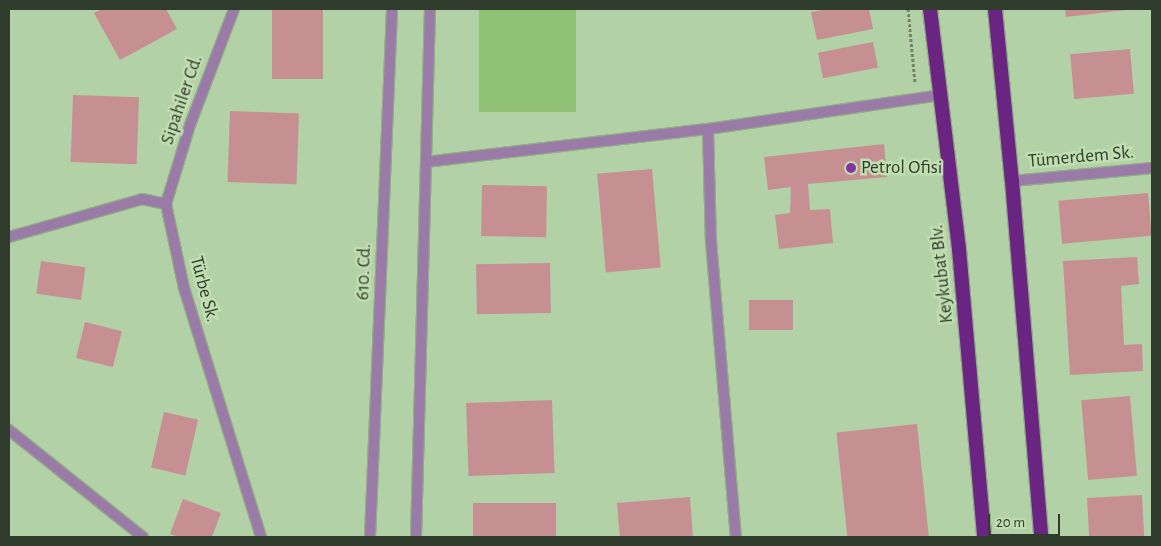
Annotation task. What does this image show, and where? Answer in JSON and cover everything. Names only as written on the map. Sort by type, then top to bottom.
[{"type":"highway","name":"Keykubat Blv.","points":[[930,9],[959,249],[984,537]]},
{"type":"highway","points":[[995,9],[1012,181],[1041,537]]},
{"type":"street","name":"Sipahiler Cd.","points":[[166,204],[190,125],[234,9]]},
{"type":"street","name":"610. Cd.","points":[[370,537],[392,9]]},
{"type":"street","points":[[416,537],[430,9]]},
{"type":"street","points":[[426,162],[708,129],[941,95]]},
{"type":"street","points":[[708,129],[711,240],[736,537]]},
{"type":"street","name":"Tümerdem Sk.","points":[[1012,181],[1152,168]]},
{"type":"street","points":[[9,237],[142,199],[166,204]]},
{"type":"street","name":"Türbe Sk.","points":[[166,204],[184,288],[261,537]]},
{"type":"street","points":[[9,430],[143,537]]},
{"type":"path","points":[[908,9],[917,100]]},
{"type":"green space","points":[[479,9],[576,9],[576,112],[479,112]]},
{"type":"building","points":[[102,9],[166,9],[177,29],[120,60],[94,13]]},
{"type":"building","points":[[272,9],[323,9],[323,79],[272,79]]},
{"type":"building","points":[[828,9],[869,9],[873,29],[817,40],[811,12]]},
{"type":"building","points":[[1065,9],[1125,9],[1125,10],[1066,17]]},
{"type":"building","points":[[873,42],[878,68],[823,78],[818,53]]},
{"type":"building","points":[[1130,49],[1134,94],[1074,99],[1070,54]]},
{"type":"building","points":[[73,95],[139,97],[137,164],[71,162]]},
{"type":"building","points":[[230,111],[299,113],[296,184],[228,182]]},
{"type":"building","points":[[884,144],[887,177],[808,184],[810,210],[830,209],[833,243],[779,249],[775,215],[790,213],[791,187],[768,190],[764,157]]},
{"type":"building","points":[[652,169],[661,268],[606,272],[597,174]]},
{"type":"building","points":[[482,185],[547,186],[546,237],[481,236]]},
{"type":"building","points":[[1148,193],[1152,236],[1062,244],[1058,201]]},
{"type":"building","points":[[1137,257],[1139,284],[1121,286],[1124,345],[1142,344],[1143,371],[1070,375],[1063,261]]},
{"type":"building","points":[[41,261],[86,267],[81,300],[36,294]]},
{"type":"building","points":[[550,263],[551,313],[477,314],[476,264]]},
{"type":"building","points":[[749,300],[793,300],[793,330],[749,330]]},
{"type":"building","points":[[85,322],[122,331],[113,367],[76,358]]},
{"type":"building","points":[[1130,396],[1137,476],[1088,480],[1081,400]]},
{"type":"building","points":[[552,400],[555,473],[469,476],[466,403]]},
{"type":"building","points":[[164,412],[198,420],[185,475],[151,468]]},
{"type":"building","points":[[917,424],[929,537],[847,537],[836,432]]},
{"type":"building","points":[[1142,495],[1144,537],[1089,537],[1087,498]]},
{"type":"building","points":[[690,497],[693,537],[620,537],[617,503]]},
{"type":"building","points":[[183,499],[221,513],[212,537],[179,537],[170,534]]},
{"type":"building","points":[[473,503],[556,503],[556,537],[473,537]]},
{"type":"place","name":"Petrol Ofisi","points":[[851,168]]}]
